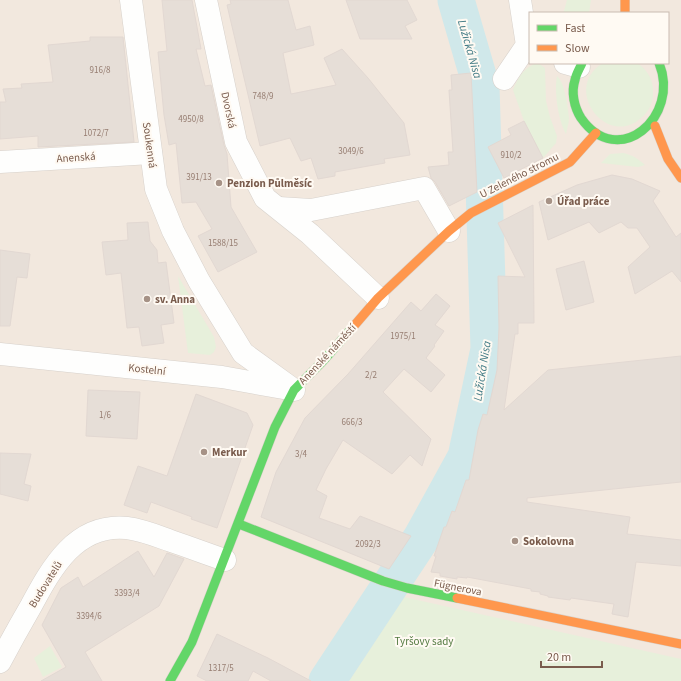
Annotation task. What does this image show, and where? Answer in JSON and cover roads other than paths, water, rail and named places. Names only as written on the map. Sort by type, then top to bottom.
[{"type":"main road","points":[[624,12],[625,0]]},
{"type":"main road","points":[[575,64],[573,99],[581,129],[577,156]]},
{"type":"main road","points":[[646,141],[664,112],[675,85],[660,64]]},
{"type":"main road","points":[[655,126],[668,159],[681,178]]},
{"type":"main road","points":[[581,129],[613,140],[631,139],[646,141],[668,159]]},
{"type":"main road","name":"U Zeleného stromu","points":[[471,213],[570,162],[596,134]]},
{"type":"main road","name":"Anenské náměstí","points":[[294,390],[323,361],[378,298],[449,231],[471,213]]},
{"type":"main road","points":[[170,681],[192,642],[239,524],[275,427],[294,390]]},
{"type":"main road","name":"Fügnerova","points":[[239,524],[383,581],[406,588],[681,644]]},
{"type":"street","name":"Soukenná","points":[[131,0],[156,189],[173,231],[199,281]]},
{"type":"street","name":"Dvorská","points":[[206,0],[236,142],[265,198],[286,214]]},
{"type":"street","points":[[504,79],[528,46],[520,0]]},
{"type":"street","name":"Anenská","points":[[0,162],[151,153]]},
{"type":"street","points":[[286,214],[424,188],[449,231]]},
{"type":"street","points":[[286,214],[310,234],[378,298]]},
{"type":"street","name":"Anenské náměstí","points":[[199,281],[243,353],[294,390]]},
{"type":"street","name":"Kostelní","points":[[0,354],[222,377],[294,390]]},
{"type":"street","name":"Budovatelů","points":[[0,662],[46,577],[61,557],[75,543],[90,534],[106,529],[126,528],[144,531],[225,560]]},
{"type":"waterway","name":"Lužická Nisa","points":[[327,681],[422,537],[466,457],[489,349],[481,86],[456,0]]},
{"type":"place","name":"Penzion Půlměsíc","points":[[219,183]]},
{"type":"place","name":"Úřad práce","points":[[549,201]]},
{"type":"place","name":"sv. Anna","points":[[147,299]]},
{"type":"place","name":"Merkur","points":[[204,452]]},
{"type":"place","name":"Sokolovna","points":[[515,541]]},
{"type":"park label","name":"Tyršovy sady","points":[[424,641]]}]
